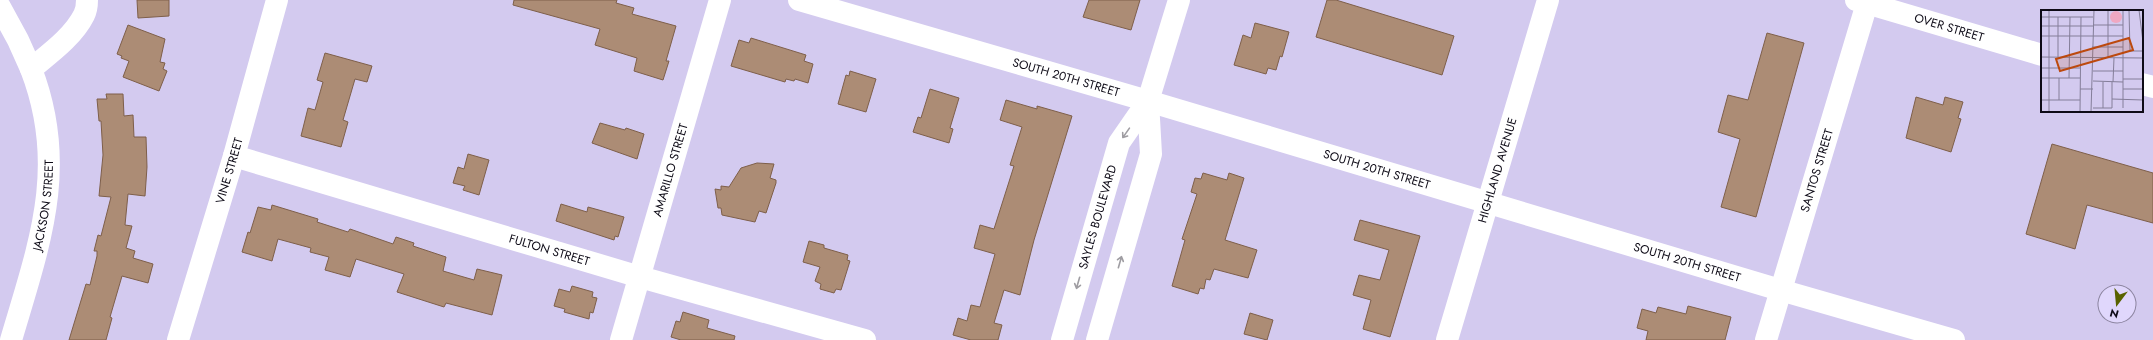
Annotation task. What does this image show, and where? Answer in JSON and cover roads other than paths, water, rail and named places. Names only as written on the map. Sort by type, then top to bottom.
[{"type":"street","points":[[31,69],[52,52],[72,31],[85,15],[88,0]]},
{"type":"street","name":"VINE STREET","points":[[178,340],[234,156],[277,0]]},
{"type":"street","name":"AMARILLO STREET","points":[[621,340],[720,0]]},
{"type":"street","name":"SOUTH 20TH STREET","points":[[799,0],[1148,101],[1780,290],[1954,340]]},
{"type":"street","name":"SAYLES BOULEVARD","points":[[1062,340],[1119,144],[1148,101],[1179,0]]},
{"type":"street","name":"HIGHLAND AVENUE","points":[[1447,340],[1548,0]]},
{"type":"street","name":"OVER STREET","points":[[1864,1],[2041,55]]},
{"type":"street","name":"SANTOS STREET","points":[[1766,340],[1864,1]]},
{"type":"street","name":"JACKSON STREET","points":[[0,7],[18,40],[40,91],[50,155],[48,195],[42,232],[11,340]]},
{"type":"street","points":[[2143,84],[2153,87]]},
{"type":"street","name":"SAYLES BOULEVARD","points":[[1097,340],[1151,154],[1148,101]]},
{"type":"street","name":"FULTON STREET","points":[[234,156],[640,277],[865,340]]}]
